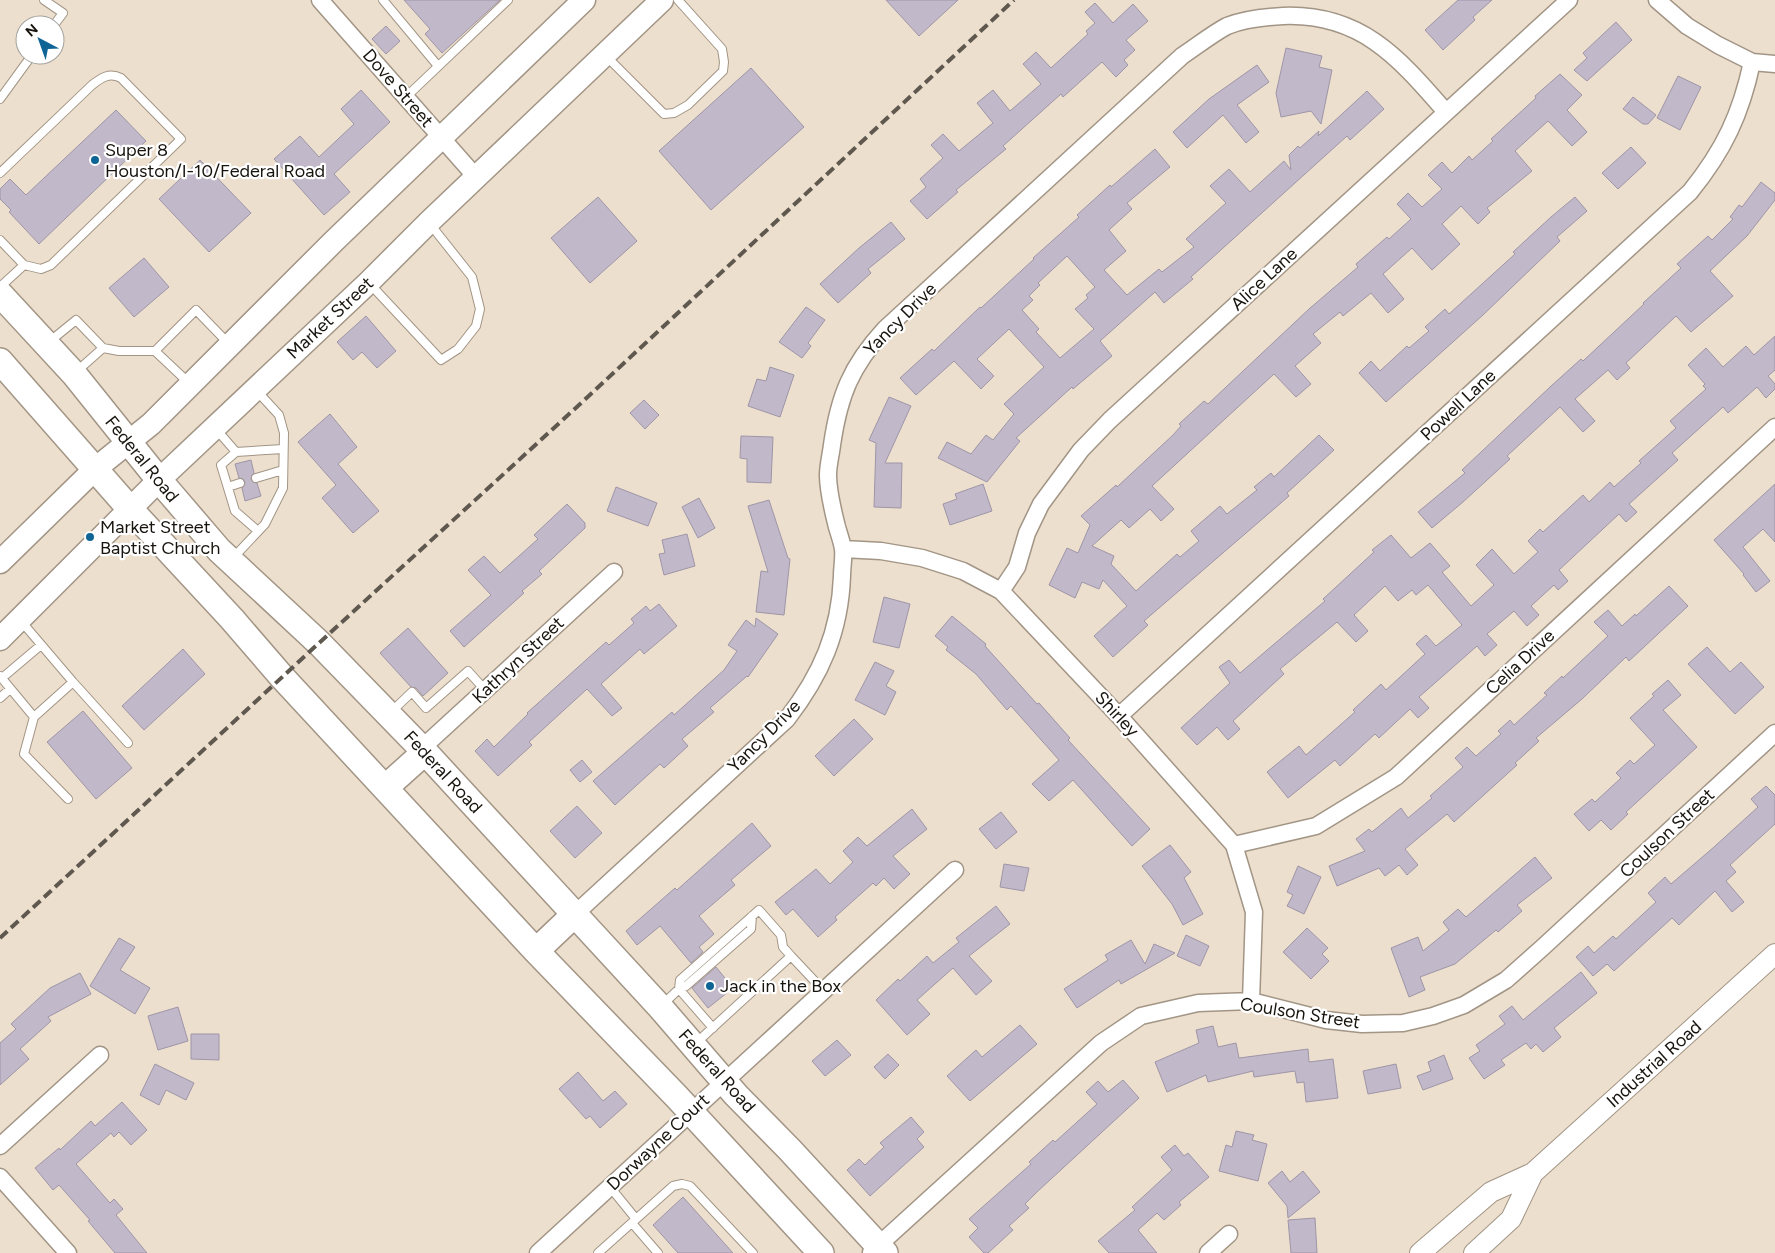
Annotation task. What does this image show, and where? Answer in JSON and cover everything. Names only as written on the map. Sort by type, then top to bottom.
[{"type":"main road","points":[[0,562],[95,469],[151,424],[333,242],[584,0]]},
{"type":"main road","name":"Market Street","points":[[0,639],[159,480],[369,282],[429,222],[662,0]]},
{"type":"main road","name":"Federal Road","points":[[0,294],[74,374],[159,480],[230,560],[319,643],[423,750],[660,1007],[723,1081],[790,1150],[878,1250]]},
{"type":"main road","points":[[0,362],[282,677],[820,1253]]},
{"type":"main road","points":[[385,788],[423,750]]},
{"type":"main road","points":[[536,951],[575,914]]},
{"type":"street","name":"Alice Lane","points":[[1001,591],[1016,567],[1027,533],[1041,504],[1081,450],[1110,420],[1569,0]]},
{"type":"street","points":[[1657,0],[1687,26],[1718,45],[1752,62],[1775,64]]},
{"type":"street","name":"Dove Street","points":[[325,2],[476,177]]},
{"type":"street","name":"Yancy Drive","points":[[575,914],[787,719],[822,663],[836,622],[841,600],[843,549],[833,512],[828,474],[836,420],[843,394],[853,371],[868,348],[885,329],[1182,56],[1227,26],[1261,17],[1294,16],[1314,17],[1356,29],[1377,42],[1409,70],[1446,112]]},
{"type":"street","name":"Powell Lane","points":[[1119,716],[1690,192],[1709,169],[1723,146],[1745,94],[1752,62]]},
{"type":"street","name":"Celia Drive","points":[[1234,844],[1316,826],[1396,777],[1775,427]]},
{"type":"street","name":"Shirley","points":[[843,549],[881,551],[922,558],[963,571],[1001,591],[1119,716],[1234,844],[1254,912],[1251,1001]]},
{"type":"street","name":"Kathryn Street","points":[[423,750],[485,690],[614,572]]},
{"type":"street","name":"Coulson Street","points":[[878,1250],[1101,1043],[1141,1016],[1198,1003],[1251,1001],[1326,1020],[1362,1024],[1403,1023],[1433,1016],[1464,1005],[1506,980],[1528,961],[1775,733]]},
{"type":"street","name":"Dorwayne Court","points":[[538,1253],[723,1081],[955,870]]},
{"type":"street","name":"Industrial Road","points":[[1420,1253],[1491,1192],[1533,1173],[1775,954]]},
{"type":"street","points":[[0,1146],[100,1055]]},
{"type":"street","name":"Industrial Road","points":[[1474,1253],[1511,1219],[1533,1173]]},
{"type":"street","points":[[0,1177],[68,1253]]},
{"type":"street","points":[[1208,1253],[1229,1234]]},
{"type":"lane","points":[[44,0],[63,13],[62,15]]},
{"type":"lane","points":[[383,0],[438,66]]},
{"type":"lane","points":[[406,97],[508,0]]},
{"type":"lane","points":[[604,55],[664,114],[674,113],[688,105],[723,71],[724,62],[722,50],[678,0]]},
{"type":"lane","points":[[0,99],[25,65]]},
{"type":"lane","points":[[0,172],[92,85],[109,75],[116,75],[121,78],[181,139],[51,266],[41,269],[24,266],[0,240]]},
{"type":"lane","points":[[369,282],[441,360],[458,349],[476,326],[480,309],[472,277],[429,222]]},
{"type":"lane","points":[[0,287],[24,266]]},
{"type":"lane","points":[[47,344],[76,320],[103,348],[119,351],[155,350],[196,310],[230,345]]},
{"type":"lane","points":[[74,374],[103,348]]},
{"type":"lane","points":[[155,350],[190,385]]},
{"type":"lane","points":[[230,560],[265,524],[283,488],[284,433],[279,415],[255,388]]},
{"type":"lane","points":[[214,428],[236,452]]},
{"type":"lane","points":[[258,531],[234,511],[221,466],[236,452],[283,449]]},
{"type":"lane","points":[[256,478],[283,470]]},
{"type":"lane","points":[[228,487],[240,483]]},
{"type":"lane","points":[[19,620],[128,743]]},
{"type":"lane","points":[[34,718],[1,677],[41,644]]},
{"type":"lane","points":[[388,714],[412,692],[426,708],[468,671],[485,690]]},
{"type":"lane","points":[[68,799],[24,754],[34,718],[74,682]]},
{"type":"lane","points":[[0,698],[10,689]]},
{"type":"lane","points":[[660,1007],[679,990],[680,980],[759,910],[781,935],[782,947],[823,990]]},
{"type":"lane","points":[[693,1046],[791,956]]},
{"type":"lane","points":[[679,990],[713,1028]]},
{"type":"lane","points":[[598,1253],[673,1186],[682,1184],[690,1186],[753,1253]]},
{"type":"lane","points":[[610,1187],[658,1253]]},
{"type":"building","points":[[404,0],[500,0],[442,53],[425,34],[430,29]]},
{"type":"building","points":[[886,0],[958,0],[919,36]]},
{"type":"building","points":[[1458,0],[1492,0],[1473,17],[1475,20],[1443,50],[1425,30]]},
{"type":"building","points":[[1095,3],[1113,23],[1133,4],[1148,21],[1126,40],[1135,50],[1124,60],[1128,65],[1116,77],[1102,62],[1063,97],[1061,94],[1003,146],[1006,149],[956,190],[958,192],[927,219],[910,201],[926,187],[920,179],[943,158],[931,145],[943,134],[959,151],[993,123],[977,103],[993,90],[1010,111],[1041,84],[1023,64],[1036,52],[1051,68],[1088,34],[1086,31],[1095,23],[1085,12]]},
{"type":"building","points":[[1616,22],[1632,40],[1587,81],[1574,70],[1587,58],[1583,53]]},
{"type":"building","points":[[386,26],[400,41],[386,54],[372,39]]},
{"type":"building","points":[[1286,48],[1322,56],[1319,67],[1332,70],[1321,124],[1311,111],[1281,117],[1276,93]]},
{"type":"building","points":[[1257,65],[1269,82],[1237,105],[1259,132],[1246,143],[1223,115],[1187,148],[1173,132],[1209,99]]},
{"type":"building","points":[[751,68],[804,127],[711,210],[659,151]]},
{"type":"building","points":[[1560,74],[1582,95],[1567,110],[1587,132],[1572,146],[1548,121],[1515,151],[1532,171],[1487,208],[1490,212],[1478,224],[1461,206],[1442,224],[1460,244],[1432,270],[1412,248],[1383,274],[1404,299],[1388,313],[1371,293],[1343,316],[1340,312],[1313,334],[1321,343],[1295,366],[1311,384],[1296,397],[1274,374],[1152,486],[1174,509],[1161,521],[1150,509],[1129,528],[1121,520],[1092,546],[1114,556],[1111,564],[1136,591],[1177,554],[1180,557],[1199,541],[1191,531],[1220,506],[1227,514],[1257,490],[1254,487],[1271,473],[1274,477],[1319,435],[1334,450],[1287,493],[1289,496],[1144,621],[1148,625],[1113,657],[1094,636],[1127,606],[1103,580],[1099,589],[1082,582],[1075,598],[1049,585],[1067,548],[1078,553],[1090,525],[1081,516],[1116,485],[1117,487],[1173,435],[1181,426],[1179,424],[1204,401],[1208,404],[1309,309],[1358,267],[1356,264],[1387,237],[1389,239],[1411,219],[1397,204],[1408,193],[1422,207],[1442,189],[1428,175],[1442,162],[1452,173],[1469,156],[1472,160],[1493,141],[1491,139],[1536,98],[1535,96]]},
{"type":"building","points":[[1678,76],[1701,87],[1680,130],[1657,118]]},
{"type":"building","points":[[361,90],[390,122],[334,174],[350,192],[324,215],[274,159],[300,136],[319,157],[354,124],[341,109]]},
{"type":"building","points":[[1367,91],[1384,109],[1350,140],[1347,136],[1191,277],[1193,279],[1164,303],[1155,292],[1100,341],[1112,356],[1073,389],[1072,387],[1016,438],[1020,441],[987,482],[938,458],[947,442],[971,454],[986,435],[993,440],[1014,414],[1004,404],[1044,367],[1009,329],[977,359],[994,376],[981,389],[954,361],[916,395],[900,378],[932,349],[934,351],[981,308],[1079,217],[1077,215],[1110,185],[1111,187],[1155,149],[1170,167],[1127,203],[1132,209],[1109,230],[1126,251],[1104,270],[1127,295],[1159,269],[1162,272],[1194,247],[1186,239],[1226,203],[1210,186],[1229,169],[1250,192],[1284,161],[1291,170],[1289,155],[1319,131],[1318,136]],"holes":[[[1067,256],[1095,287],[1086,295],[1088,298],[1075,309],[1094,329],[1060,358],[1036,332],[1039,329],[1022,310],[1033,300],[1029,296],[1040,285],[1038,283]]]},
{"type":"building","points":[[1633,97],[1656,115],[1648,124],[1643,124],[1623,109]]},
{"type":"building","name":"Super 8 Houston/I-10/Federal Road","points":[[116,110],[146,141],[39,244],[9,212],[11,210],[0,199],[0,189],[10,179],[26,195]]},
{"type":"building","points":[[1631,147],[1646,163],[1618,189],[1602,173]]},
{"type":"building","points":[[200,160],[251,213],[209,252],[159,199]]},
{"type":"building","points":[[1761,182],[1775,193],[1775,200],[1747,236],[1710,271],[1733,296],[1691,332],[1676,316],[1626,363],[1630,368],[1617,380],[1608,370],[1575,399],[1595,421],[1583,432],[1560,407],[1507,456],[1510,459],[1432,528],[1418,512],[1465,473],[1462,470],[1550,387],[1581,359],[1583,361],[1644,304],[1681,268],[1677,264],[1708,236],[1712,240],[1733,219],[1730,217],[1739,205],[1742,207]]},
{"type":"building","points":[[598,197],[637,241],[590,283],[551,238]]},
{"type":"building","points":[[1575,197],[1587,211],[1557,237],[1560,241],[1483,315],[1386,402],[1359,373],[1371,361],[1380,371],[1407,346],[1409,348],[1429,331],[1425,327],[1445,309],[1449,314],[1515,254],[1513,252]]},
{"type":"building","points":[[891,222],[905,239],[868,269],[871,273],[838,303],[820,284]]},
{"type":"building","points":[[144,258],[169,287],[134,317],[109,288]]},
{"type":"building","points":[[806,307],[825,320],[808,343],[811,346],[802,358],[779,342]]},
{"type":"building","points":[[366,316],[396,351],[377,368],[362,352],[353,360],[337,342]]},
{"type":"building","points":[[1775,336],[1775,370],[1768,376],[1775,384],[1775,389],[1766,398],[1757,387],[1728,413],[1723,407],[1672,453],[1678,460],[1629,504],[1637,512],[1626,522],[1619,514],[1559,570],[1568,581],[1558,590],[1554,585],[1531,606],[1539,615],[1527,626],[1514,611],[1487,634],[1497,645],[1485,656],[1477,646],[1419,697],[1429,708],[1418,718],[1410,709],[1379,738],[1375,734],[1340,766],[1335,760],[1288,798],[1267,772],[1299,746],[1306,755],[1355,712],[1353,710],[1381,684],[1386,690],[1425,654],[1416,644],[1426,635],[1436,646],[1462,625],[1428,585],[1416,595],[1412,590],[1398,601],[1385,586],[1354,615],[1368,631],[1356,642],[1337,622],[1280,669],[1284,674],[1233,721],[1240,729],[1228,740],[1217,727],[1197,745],[1181,728],[1230,683],[1219,667],[1229,660],[1240,673],[1325,601],[1323,599],[1374,552],[1372,550],[1391,535],[1411,558],[1430,543],[1450,566],[1442,572],[1471,606],[1494,585],[1476,565],[1492,549],[1514,574],[1538,552],[1528,541],[1540,529],[1543,532],[1583,495],[1589,502],[1610,482],[1614,487],[1641,463],[1639,461],[1676,428],[1670,421],[1706,389],[1703,386],[1705,384],[1688,365],[1706,348],[1723,367],[1746,346],[1754,355]]},
{"type":"building","points":[[770,367],[794,375],[780,417],[748,406],[757,379],[766,381]]},
{"type":"building","points":[[889,397],[911,406],[885,463],[902,463],[901,508],[874,507],[876,443],[869,440]]},
{"type":"building","points":[[644,400],[659,415],[645,429],[630,413]]},
{"type":"building","points":[[330,414],[357,447],[338,464],[379,511],[353,533],[322,498],[336,485],[298,442]]},
{"type":"building","points":[[741,436],[773,437],[771,483],[747,482],[747,459],[740,458]]},
{"type":"building","points":[[251,460],[254,473],[251,479],[257,483],[261,496],[245,501],[242,488],[245,482],[239,478],[235,464]]},
{"type":"building","points":[[983,484],[992,511],[950,525],[943,504],[957,499],[955,494]]},
{"type":"building","points":[[1775,484],[1775,542],[1763,529],[1743,547],[1770,581],[1756,592],[1744,574],[1714,540]]},
{"type":"building","points":[[616,487],[657,503],[648,526],[607,511]]},
{"type":"building","points":[[699,498],[715,528],[698,538],[682,507]]},
{"type":"building","points":[[769,500],[788,558],[790,559],[784,615],[756,612],[761,571],[768,572],[748,506]]},
{"type":"building","points":[[567,504],[585,523],[585,528],[539,571],[542,574],[522,591],[524,593],[464,647],[450,631],[491,595],[468,570],[484,556],[500,573],[538,539],[534,535]]},
{"type":"building","points":[[687,534],[695,566],[664,575],[659,554],[665,553],[662,540]]},
{"type":"building","points":[[1669,586],[1688,606],[1629,661],[1626,657],[1582,699],[1536,738],[1539,741],[1515,763],[1517,765],[1454,822],[1447,814],[1405,849],[1418,865],[1407,875],[1399,865],[1385,876],[1379,868],[1337,886],[1329,866],[1365,851],[1356,839],[1369,829],[1372,832],[1401,808],[1408,818],[1432,798],[1430,796],[1463,767],[1455,758],[1467,747],[1476,756],[1501,734],[1498,731],[1510,720],[1514,725],[1547,695],[1544,693],[1608,636],[1594,622],[1608,610],[1622,626]]},
{"type":"building","points":[[884,597],[910,604],[899,648],[873,642]]},
{"type":"building","points":[[659,604],[677,626],[644,654],[640,649],[601,684],[622,708],[612,716],[587,689],[529,742],[532,745],[498,776],[475,751],[487,739],[494,747],[527,713],[606,642],[609,645],[634,623],[631,619],[646,606],[650,611]]},
{"type":"building","points":[[952,616],[986,644],[985,646],[1070,738],[1068,740],[1150,829],[1132,846],[1073,780],[1049,801],[1032,784],[1059,760],[1011,706],[1007,710],[976,674],[946,650],[948,647],[935,636]]},
{"type":"building","points":[[756,618],[778,634],[748,677],[710,708],[714,712],[682,739],[688,746],[664,768],[660,764],[615,805],[593,781],[672,712],[674,715],[724,670],[737,651],[728,645],[746,620],[755,627]]},
{"type":"building","points":[[408,628],[448,673],[423,696],[416,688],[411,687],[380,653]]},
{"type":"building","points":[[1707,647],[1730,672],[1741,662],[1764,687],[1735,714],[1688,664]]},
{"type":"building","points":[[183,649],[205,674],[144,730],[122,706]]},
{"type":"building","points":[[875,662],[894,671],[886,686],[896,692],[885,715],[855,700]]},
{"type":"building","points":[[1668,680],[1681,695],[1663,710],[1697,747],[1626,812],[1628,814],[1611,830],[1601,820],[1589,831],[1574,814],[1592,799],[1595,802],[1621,778],[1616,773],[1630,760],[1634,764],[1655,745],[1630,718]]},
{"type":"building","points":[[83,711],[132,768],[96,799],[47,742]]},
{"type":"building","points":[[854,719],[873,739],[834,776],[815,756]]},
{"type":"building","points":[[582,760],[592,772],[580,782],[570,770]]},
{"type":"building","points":[[1766,786],[1775,795],[1775,824],[1730,865],[1736,872],[1726,881],[1744,902],[1732,912],[1715,891],[1679,925],[1672,918],[1614,971],[1607,964],[1593,976],[1576,957],[1588,946],[1594,953],[1613,936],[1616,939],[1656,902],[1648,893],[1665,877],[1671,884],[1714,847],[1758,807],[1751,799]]},
{"type":"building","points":[[577,806],[602,833],[575,858],[550,831]]},
{"type":"building","points":[[912,809],[927,829],[893,856],[910,874],[894,889],[884,878],[876,886],[873,883],[835,917],[837,920],[818,937],[793,909],[786,915],[775,902],[816,869],[830,884],[853,862],[843,851],[858,837],[867,846]]},
{"type":"building","points":[[1001,812],[1017,832],[996,849],[979,829]]},
{"type":"building","points":[[752,823],[771,846],[731,880],[735,885],[699,916],[714,934],[699,947],[703,952],[691,963],[660,926],[637,945],[626,931],[675,888],[677,890]]},
{"type":"building","points":[[1170,845],[1191,872],[1184,878],[1203,914],[1183,925],[1172,904],[1142,866]]},
{"type":"building","points":[[1535,857],[1552,878],[1517,905],[1522,911],[1498,932],[1496,930],[1455,964],[1420,977],[1425,990],[1409,997],[1391,948],[1418,937],[1423,951],[1449,930],[1443,922],[1458,909],[1466,917]]},
{"type":"building","points":[[1004,864],[1029,868],[1024,891],[1000,887]]},
{"type":"building","points":[[1298,866],[1321,877],[1304,914],[1287,906],[1293,895],[1287,892]]},
{"type":"building","points":[[996,906],[1010,924],[969,956],[992,981],[976,995],[953,968],[917,1000],[930,1014],[907,1035],[876,1000],[898,979],[900,981],[927,956],[933,963],[959,942],[956,938]]},
{"type":"building","points":[[1307,928],[1328,948],[1322,954],[1329,961],[1311,979],[1283,952]]},
{"type":"building","points":[[1186,935],[1209,946],[1200,966],[1177,956]]},
{"type":"building","points":[[119,938],[135,947],[120,970],[150,988],[135,1014],[90,986]]},
{"type":"building","points":[[1131,940],[1145,964],[1154,944],[1175,953],[1121,984],[1119,980],[1077,1008],[1064,989],[1108,960],[1105,955]]},
{"type":"building","points":[[716,967],[733,988],[708,1008],[692,988]]},
{"type":"building","points":[[1581,972],[1597,993],[1554,1028],[1561,1037],[1543,1052],[1536,1044],[1531,1049],[1526,1043],[1501,1060],[1505,1065],[1484,1079],[1469,1058],[1480,1051],[1476,1045],[1505,1024],[1499,1016],[1512,1006],[1523,1020]]},
{"type":"building","points":[[80,973],[91,994],[48,1017],[51,1021],[20,1049],[29,1059],[0,1085],[0,1043],[16,1029],[11,1024],[50,988]]},
{"type":"building","points":[[178,1007],[188,1041],[158,1050],[148,1016]]},
{"type":"building","points":[[1020,1025],[1037,1044],[970,1101],[947,1076],[976,1050],[982,1057]]},
{"type":"building","points":[[1213,1026],[1218,1047],[1236,1043],[1239,1058],[1308,1049],[1309,1062],[1333,1059],[1338,1098],[1306,1102],[1304,1082],[1297,1083],[1295,1071],[1254,1077],[1253,1071],[1208,1082],[1206,1075],[1167,1092],[1155,1062],[1199,1043],[1196,1030]]},
{"type":"building","points":[[191,1034],[219,1034],[219,1060],[191,1059]]},
{"type":"building","points":[[837,1040],[851,1055],[825,1076],[812,1061]]},
{"type":"building","points":[[888,1054],[899,1065],[885,1079],[874,1067]]},
{"type":"building","points":[[1444,1055],[1453,1079],[1423,1090],[1417,1076],[1431,1071],[1428,1062]]},
{"type":"building","points":[[155,1064],[194,1083],[186,1100],[166,1090],[159,1105],[140,1095]]},
{"type":"building","points":[[1396,1064],[1401,1088],[1368,1094],[1363,1071]]},
{"type":"building","points":[[578,1072],[603,1101],[615,1091],[627,1104],[600,1128],[590,1116],[586,1119],[559,1089]]},
{"type":"building","points":[[1123,1080],[1139,1098],[1025,1204],[1029,1208],[1009,1226],[1013,1230],[988,1253],[984,1253],[969,1237],[978,1228],[969,1219],[1031,1164],[1029,1162],[1053,1140],[1055,1142],[1097,1104],[1086,1092],[1098,1081],[1108,1092]]},
{"type":"building","points":[[122,1102],[147,1130],[131,1145],[119,1132],[114,1137],[111,1133],[76,1164],[110,1203],[114,1199],[123,1209],[116,1215],[147,1253],[115,1253],[88,1221],[90,1220],[59,1185],[53,1190],[35,1168],[59,1148],[60,1150],[91,1121],[95,1126]]},
{"type":"building","points":[[911,1117],[924,1132],[917,1139],[924,1147],[870,1196],[847,1170],[859,1159],[865,1165],[884,1147],[880,1143]]},
{"type":"building","points":[[1236,1131],[1254,1135],[1252,1140],[1267,1144],[1258,1181],[1219,1171],[1226,1145],[1232,1147]]},
{"type":"building","points":[[1175,1145],[1184,1156],[1188,1153],[1209,1177],[1179,1202],[1181,1205],[1164,1220],[1157,1213],[1138,1230],[1157,1253],[1109,1253],[1098,1241],[1135,1210],[1132,1207],[1172,1170],[1161,1157]]},
{"type":"building","points":[[1282,1171],[1290,1182],[1303,1171],[1320,1192],[1288,1218],[1287,1206],[1268,1183]]},
{"type":"building","points":[[683,1197],[733,1253],[678,1253],[653,1225]]},
{"type":"building","points":[[1315,1218],[1317,1253],[1291,1253],[1288,1220]]},
{"type":"railway","points":[[0,938],[579,405],[1014,0]]},
{"type":"place","name":"Super 8 Houston/I-10/Federal Road","points":[[95,160]]},
{"type":"place","name":"Market Street Baptist Church","points":[[90,537]]},
{"type":"place","name":"Jack in the Box","points":[[710,986]]}]
